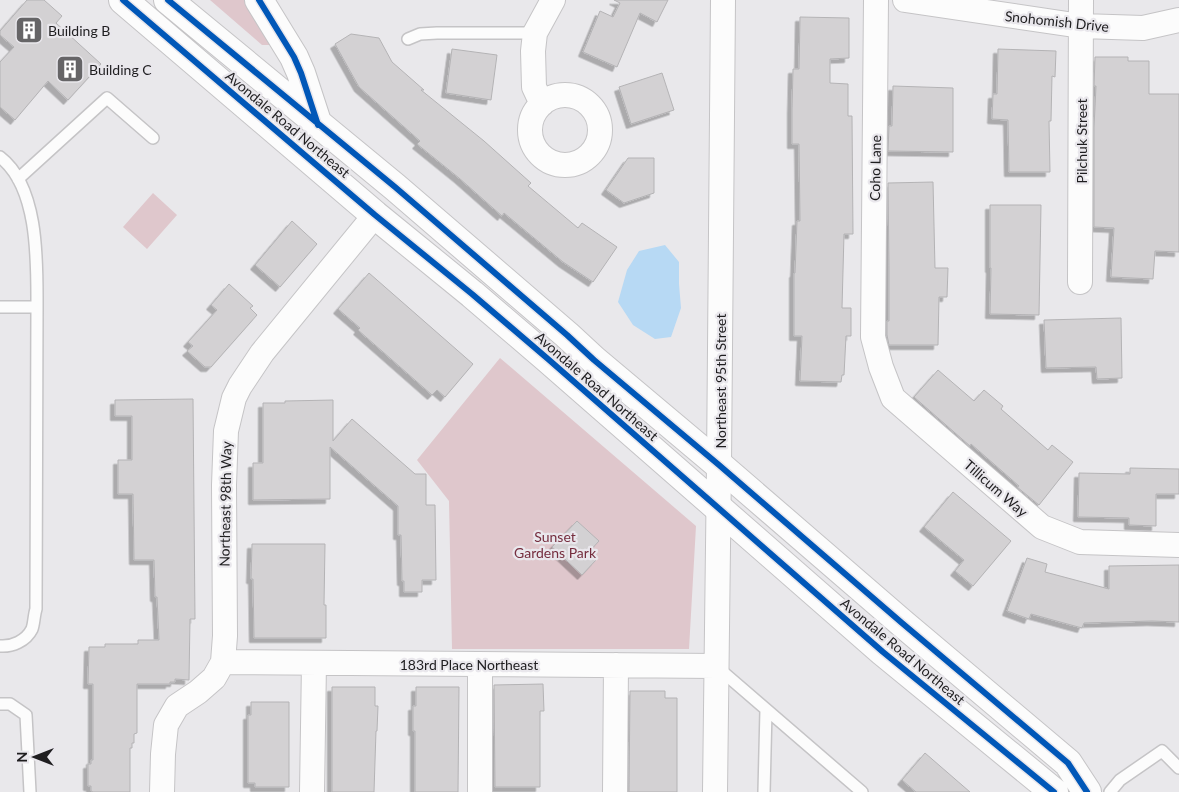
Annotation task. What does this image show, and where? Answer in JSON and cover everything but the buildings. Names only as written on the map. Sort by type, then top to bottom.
[{"type":"main road","name":"Avondale Road Northeast","points":[[123,0],[375,215],[540,352],[883,652],[1054,792]]},
{"type":"main road","name":"Avondale Road Northeast","points":[[168,0],[395,187],[594,360],[720,465],[1068,763],[1087,792]]},
{"type":"main road","points":[[259,0],[294,57],[318,125]]},
{"type":"main road","points":[[375,215],[381,210],[389,210],[426,234],[451,236]]},
{"type":"street","points":[[542,104],[534,87],[533,51],[535,33],[553,0]]},
{"type":"street","name":"Northeast 95th Street","points":[[715,792],[720,465],[722,0]]},
{"type":"street","name":"Coho Lane","points":[[873,337],[876,0]]},
{"type":"street","name":"Snohomish Drive","points":[[905,0],[1081,26],[1143,28],[1179,20]]},
{"type":"street","name":"Pilchuk Street","points":[[1080,282],[1081,0]]},
{"type":"street","name":"Northeast 98th Way","points":[[223,662],[225,636],[224,485],[226,431],[234,398],[262,353],[375,215]]},
{"type":"street","name":"Tillicum Way","points":[[873,337],[881,367],[893,398],[1042,527],[1080,542],[1179,545]]},
{"type":"street","points":[[162,792],[166,725],[177,706],[198,692],[214,678],[223,662]]},
{"type":"street","name":"183rd Place Northeast","points":[[223,662],[716,666]]},
{"type":"street","points":[[312,792],[314,663]]},
{"type":"street","points":[[480,665],[480,792]]},
{"type":"street","points":[[615,792],[616,665]]},
{"type":"lane","points":[[408,40],[420,34],[437,33],[535,33]]},
{"type":"lane","points":[[18,179],[107,98],[153,138]]},
{"type":"lane","points":[[0,157],[8,163],[26,196],[34,227],[37,256],[36,608],[32,630],[23,641],[8,647],[0,646]]},
{"type":"lane","points":[[0,307],[37,307]]},
{"type":"lane","points":[[716,666],[862,792]]},
{"type":"lane","points":[[0,704],[10,704],[26,715],[30,792]]},
{"type":"lane","points":[[764,792],[766,710]]},
{"type":"lane","points":[[1110,792],[1120,780],[1162,751],[1179,768]]},
{"type":"green space","points":[[210,0],[250,0],[271,40],[269,45],[262,45]]},
{"type":"green space","points":[[153,193],[177,215],[147,249],[123,227]]},
{"type":"green space","name":"Sunset Gardens Park","points":[[500,358],[696,526],[689,649],[452,649],[449,501],[417,460]]},
{"type":"water","points":[[665,245],[679,262],[681,308],[671,337],[655,339],[633,325],[618,302],[627,270],[639,251]]},
{"type":"cycle path","points":[[123,0],[375,215],[548,359],[883,652],[1054,792]]},
{"type":"cycle path","points":[[168,0],[395,187],[594,360],[1068,763],[1087,792]]},
{"type":"cycle path","points":[[259,0],[294,57],[318,125]]},
{"type":"place","name":"Building B","points":[[29,30]]},
{"type":"place","name":"Building C","points":[[70,69]]}]
